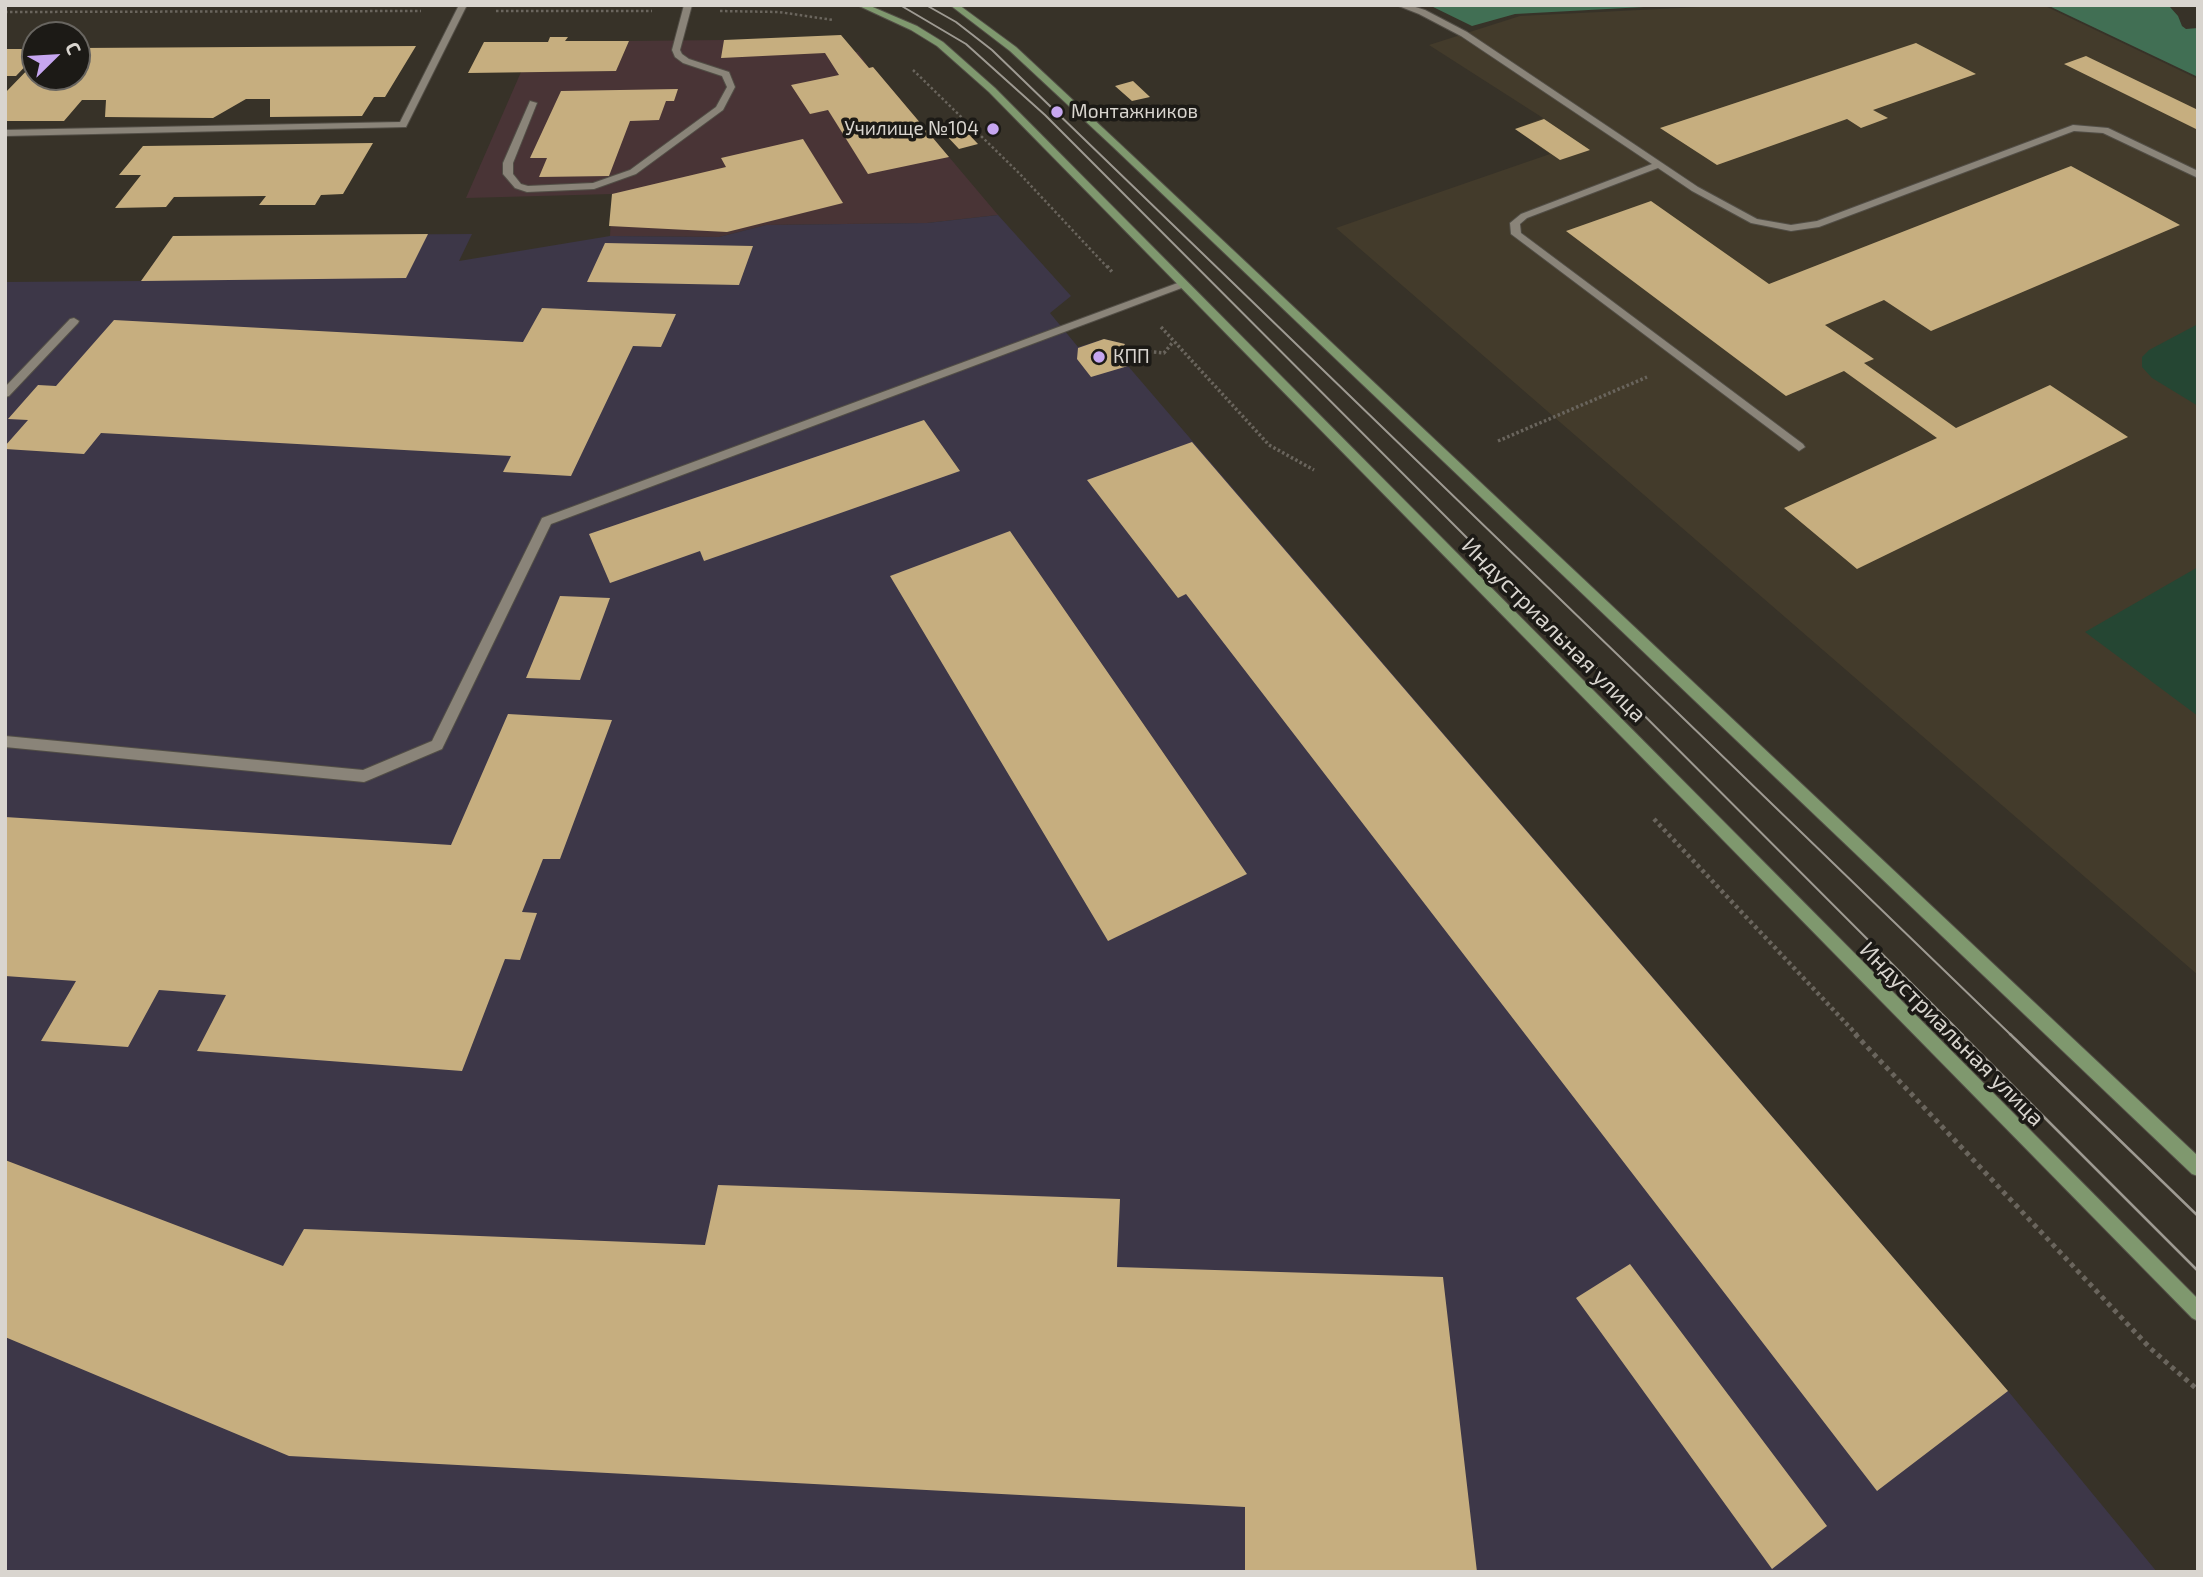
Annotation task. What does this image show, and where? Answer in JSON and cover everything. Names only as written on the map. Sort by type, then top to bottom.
[{"type":"main road","name":"Индустриальная улица","points":[[861,5],[914,28],[965,65],[2198,1312]]},
{"type":"main road","name":"Индустриальная улица","points":[[954,5],[1013,49],[1115,144],[2198,1168]]},
{"type":"lane","points":[[1401,5],[1422,12],[1464,34],[1723,207],[1754,221],[1791,228],[1819,224],[2073,128],[2105,130],[2198,175]]},
{"type":"lane","points":[[5,133],[403,125],[461,8]]},
{"type":"lane","points":[[533,103],[508,163],[508,174],[518,186],[527,189],[594,186],[633,172],[720,108],[731,87],[726,74],[686,61],[678,55],[676,50],[688,8]]},
{"type":"lane","points":[[1659,165],[1524,216],[1515,223],[1516,234],[1799,447]]},
{"type":"lane","points":[[5,741],[364,776],[437,745],[547,521],[1183,284]]},
{"type":"lane","points":[[5,394],[74,321]]},
{"type":"path","points":[[5,12],[688,8],[779,12],[841,22]]},
{"type":"path","points":[[907,65],[1019,173],[1269,445],[1323,476]]},
{"type":"path","points":[[1134,350],[1164,353],[1173,342]]},
{"type":"path","points":[[1497,442],[1684,361]]},
{"type":"path","points":[[1648,812],[2150,1348],[2198,1390]]},
{"type":"shaded area","points":[[1739,5],[2043,5],[2198,79],[2198,975],[1336,228],[1550,154],[1515,129],[1543,118],[1429,45],[1520,16]]},
{"type":"shaded area","points":[[724,40],[858,52],[998,215],[927,223],[766,225],[719,237],[610,236],[612,194],[466,198],[521,72],[616,71],[629,41]]},
{"type":"shaded area","points":[[998,215],[1071,296],[1050,313],[1078,347],[1104,339],[1125,344],[1119,354],[1128,366],[2008,1391],[2157,1572],[5,1572],[5,282],[141,281],[173,236],[472,234],[459,261],[610,236],[719,237],[766,225],[927,223]]},
{"type":"green space","points":[[1429,5],[1681,5],[1515,14],[1472,26]]},
{"type":"green space","points":[[2047,5],[2170,7],[2186,29],[2198,28],[2198,77]]},
{"type":"green space","points":[[2198,324],[2198,406],[2152,378],[2142,367],[2142,357],[2149,350]]},
{"type":"green space","points":[[2198,567],[2198,716],[2085,632]]},
{"type":"building","points":[[841,35],[869,68],[873,67],[949,157],[868,174],[828,110],[810,114],[791,85],[839,75],[825,53],[721,58],[724,40]]},
{"type":"building","points":[[550,37],[568,37],[565,41],[629,41],[616,71],[468,73],[484,42],[548,42]]},
{"type":"building","points":[[1916,43],[1976,74],[1873,110],[1888,118],[1861,128],[1847,119],[1717,165],[1660,128]]},
{"type":"building","points":[[416,46],[385,97],[374,97],[362,116],[270,117],[270,99],[246,99],[213,118],[105,117],[106,100],[82,100],[64,121],[5,121],[5,93],[21,76],[21,91],[91,91],[91,48]]},
{"type":"building","points":[[5,49],[21,49],[21,71],[16,76],[5,76]]},
{"type":"building","points":[[2086,56],[2198,110],[2198,130],[2064,64]]},
{"type":"building","points":[[1133,81],[1150,97],[1132,101],[1115,86]]},
{"type":"building","points":[[678,89],[674,101],[666,101],[659,120],[630,121],[609,176],[539,177],[547,158],[530,158],[561,91]]},
{"type":"building","points":[[1544,119],[1590,150],[1560,160],[1515,129]]},
{"type":"building","points":[[962,127],[978,144],[959,149],[943,132]]},
{"type":"building","points":[[803,139],[843,203],[727,232],[609,226],[612,194],[726,167],[721,158]]},
{"type":"building","points":[[373,143],[343,194],[321,195],[315,205],[259,205],[266,196],[174,197],[166,207],[115,208],[141,175],[119,175],[143,146]]},
{"type":"building","points":[[2071,166],[2180,225],[1931,331],[1884,300],[1825,325],[1874,359],[1864,363],[1956,428],[2050,385],[2128,437],[1857,569],[1784,508],[1937,438],[1844,371],[1786,396],[1566,231],[1651,201],[1769,284]]},
{"type":"building","points":[[428,234],[406,278],[141,281],[173,236]]},
{"type":"building","points":[[605,243],[753,246],[739,285],[587,282]]},
{"type":"building","points":[[542,308],[676,314],[661,347],[633,346],[571,476],[503,472],[511,456],[101,433],[84,454],[5,449],[28,420],[8,419],[38,385],[56,386],[114,320],[523,342]]},
{"type":"building","name":"КПП","points":[[1104,339],[1125,344],[1119,354],[1128,366],[1091,377],[1077,359],[1078,348]]},
{"type":"building","points":[[924,420],[960,471],[704,561],[700,551],[610,583],[589,534]]},
{"type":"building","points":[[1192,442],[2008,1391],[1877,1491],[1186,594],[1178,598],[1087,480]]},
{"type":"building","points":[[1010,531],[1247,874],[1108,941],[890,576]]},
{"type":"building","points":[[560,596],[610,598],[580,680],[526,678]]},
{"type":"building","points":[[508,714],[612,720],[560,859],[543,859],[522,912],[537,913],[520,960],[505,959],[462,1071],[197,1051],[226,995],[159,990],[128,1047],[41,1041],[76,981],[5,976],[5,817],[451,845]]},
{"type":"building","points":[[5,1160],[283,1266],[304,1229],[705,1245],[718,1185],[1120,1199],[1117,1267],[1443,1277],[1477,1572],[1245,1572],[1245,1507],[289,1456],[5,1337]]},
{"type":"building","points":[[1630,1264],[1827,1526],[1772,1569],[1576,1298]]},
{"type":"tram line","points":[[900,5],[966,44],[1045,115],[1963,1035]]},
{"type":"tram line","points":[[926,5],[956,22],[992,50],[2011,1035]]},
{"type":"tram line","points":[[1961,1034],[2198,1271]]},
{"type":"tram line","points":[[2010,1034],[2198,1216]]},
{"type":"place","name":"Монтажников","points":[[1057,112]]},
{"type":"place","name":"Училище №104","points":[[993,129]]},
{"type":"place","name":"КПП","points":[[1099,357]]}]
